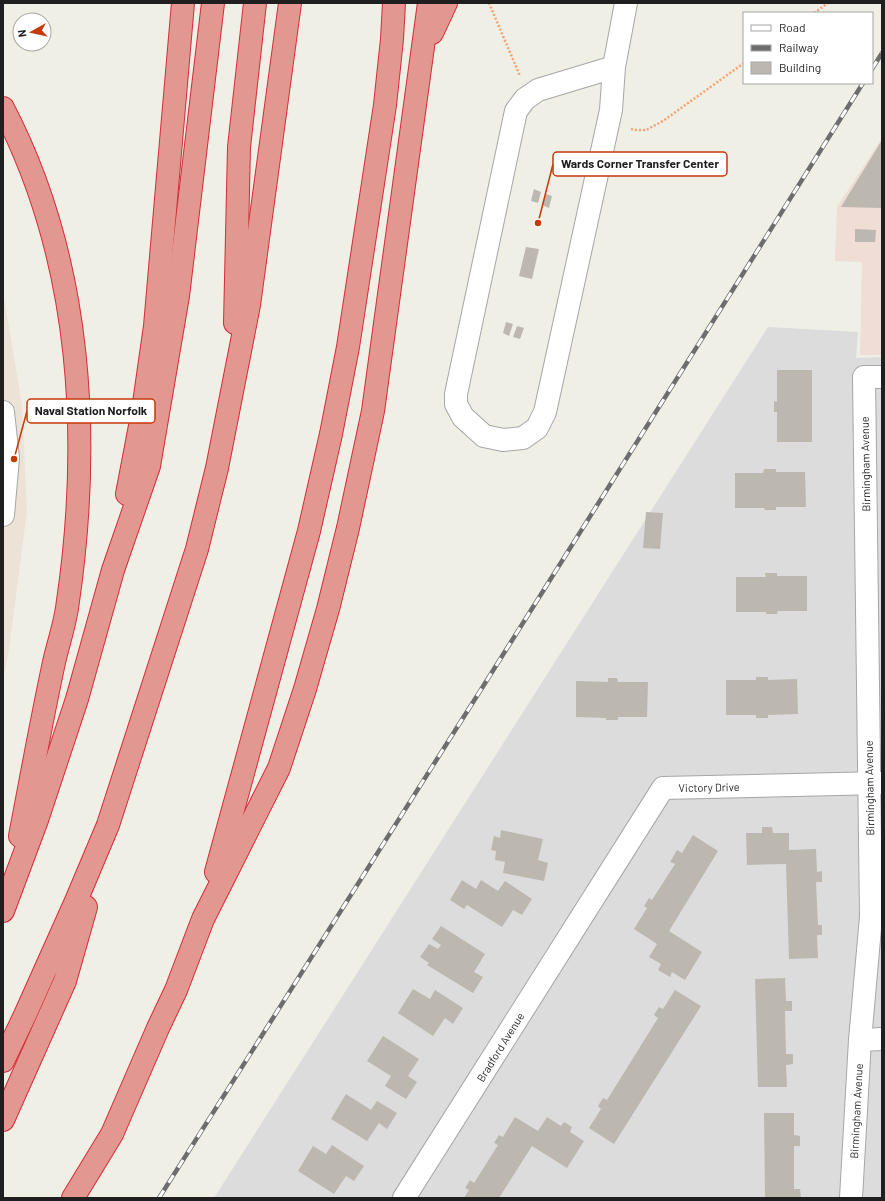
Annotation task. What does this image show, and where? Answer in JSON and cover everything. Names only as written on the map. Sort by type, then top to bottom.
[{"type":"highway","points":[[3,1120],[65,981],[108,825],[197,549],[217,468],[234,388],[249,305],[290,3]]},
{"type":"highway","points":[[73,1198],[112,1134],[176,990],[203,919],[309,531],[331,434],[348,347],[385,105],[394,3]]},
{"type":"highway","points":[[203,919],[279,768],[305,689],[328,609],[348,528],[373,411],[429,3]]},
{"type":"highway","points":[[422,56],[446,3]]},
{"type":"highway","points":[[113,570],[143,410],[155,326],[183,11]]},
{"type":"highway","points":[[5,906],[38,820],[77,699],[113,570],[148,466],[164,383],[178,296],[212,12]]},
{"type":"highway","points":[[234,388],[239,147],[254,13]]},
{"type":"highway","points":[[3,108],[26,155],[48,221],[59,261],[69,309],[76,366],[80,429],[79,485],[74,549],[66,610],[53,667],[5,906]]},
{"type":"highway","points":[[3,1061],[67,922],[108,825]]},
{"type":"highway","points":[[57,1198],[158,1028]]},
{"type":"street","points":[[614,66],[538,90],[525,99],[516,111],[456,394],[456,404],[463,417],[484,436],[503,440],[523,438],[537,428],[545,412],[611,110],[614,66],[626,3]]},
{"type":"street","name":"Birmingham Avenue","points":[[851,1198],[860,1040],[871,917],[876,783],[873,377]]},
{"type":"street","points":[[3,412],[8,458],[3,516]]},
{"type":"street","name":"Victory Drive","points":[[595,896],[663,788],[876,783]]},
{"type":"street","name":"Bradford Avenue","points":[[404,1198],[595,896]]},
{"type":"street","points":[[860,1040],[882,1039]]},
{"type":"path","points":[[489,3],[529,97]]},
{"type":"path","points":[[815,12],[828,3]]},
{"type":"path","points":[[630,129],[646,130],[663,121],[743,64]]},
{"type":"shaded area","points":[[882,138],[882,355],[860,355],[862,262],[835,261],[837,207]]},
{"type":"shaded area","points":[[3,291],[22,406],[27,511],[9,649],[3,679]]},
{"type":"shaded area","points":[[768,327],[858,332],[856,358],[882,357],[882,1198],[214,1198]]},
{"type":"building","points":[[882,140],[882,208],[841,207]]},
{"type":"building","points":[[534,189],[541,192],[538,203],[531,201]]},
{"type":"building","points":[[546,194],[552,196],[549,208],[542,205]]},
{"type":"building","points":[[855,229],[876,230],[875,242],[855,242]]},
{"type":"building","points":[[526,247],[539,249],[532,279],[519,276]]},
{"type":"building","points":[[506,322],[513,324],[509,336],[503,333]]},
{"type":"building","points":[[517,326],[524,328],[520,339],[513,337]]},
{"type":"building","points":[[777,370],[812,370],[812,442],[777,442],[777,412],[774,412],[774,401],[777,402]]},
{"type":"building","points":[[764,469],[776,469],[776,472],[805,472],[806,507],[776,507],[776,510],[765,510],[764,508],[735,508],[735,473],[763,473]]},
{"type":"building","points":[[646,512],[663,513],[660,549],[643,548]]},
{"type":"building","points":[[765,573],[777,573],[777,576],[807,576],[807,611],[778,611],[777,614],[766,614],[766,612],[736,612],[736,577],[766,577]]},
{"type":"building","points":[[756,677],[768,677],[768,680],[797,679],[798,714],[768,715],[768,718],[756,718],[756,715],[726,715],[726,680],[756,680]]},
{"type":"building","points":[[608,678],[617,678],[618,682],[648,682],[647,717],[618,717],[618,720],[606,720],[606,718],[576,717],[576,681],[608,682]]},
{"type":"building","points":[[762,827],[772,827],[773,833],[789,833],[789,850],[816,849],[817,872],[822,871],[822,882],[816,882],[818,925],[822,925],[822,935],[817,935],[818,958],[789,959],[786,864],[747,865],[746,833],[762,833]]},
{"type":"building","points":[[501,830],[543,839],[538,860],[548,863],[544,881],[503,873],[505,862],[495,860],[496,851],[491,850],[494,836],[500,838]]},
{"type":"building","points":[[693,835],[718,851],[669,931],[702,952],[685,980],[672,972],[670,977],[658,970],[661,964],[649,957],[657,944],[634,929],[647,908],[644,906],[649,898],[652,900],[675,864],[670,862],[677,850],[682,853]]},
{"type":"building","points":[[462,880],[476,889],[481,880],[498,891],[505,881],[532,899],[522,915],[513,910],[502,927],[467,905],[464,909],[450,900]]},
{"type":"building","points":[[441,926],[485,954],[474,972],[483,977],[473,993],[427,965],[429,963],[420,957],[429,944],[438,949],[441,945],[432,939]]},
{"type":"building","points":[[785,978],[786,1001],[792,1001],[792,1011],[785,1011],[786,1054],[793,1054],[793,1064],[786,1065],[787,1087],[758,1087],[755,979]]},
{"type":"building","points":[[413,989],[430,999],[435,990],[463,1008],[453,1024],[445,1018],[433,1036],[398,1013]]},
{"type":"building","points":[[675,990],[701,1006],[614,1144],[589,1128],[601,1109],[598,1106],[603,1098],[607,1100],[658,1018],[654,1015],[659,1007],[663,1009]]},
{"type":"building","points":[[383,1036],[419,1059],[408,1076],[417,1082],[406,1099],[385,1086],[391,1076],[367,1061]]},
{"type":"building","points":[[346,1094],[371,1110],[377,1101],[397,1113],[387,1129],[379,1123],[367,1141],[331,1119]]},
{"type":"building","points":[[764,1113],[794,1113],[794,1135],[800,1136],[800,1146],[794,1146],[794,1189],[800,1189],[801,1198],[765,1198]]},
{"type":"building","points":[[515,1117],[538,1131],[547,1117],[561,1126],[564,1122],[572,1127],[570,1132],[584,1141],[567,1168],[532,1146],[499,1198],[464,1198],[469,1190],[465,1188],[470,1180],[474,1183],[498,1145],[494,1143],[499,1135],[503,1137]]},
{"type":"building","points":[[332,1145],[364,1166],[354,1181],[346,1176],[334,1194],[298,1171],[313,1146],[326,1154]]},
{"type":"railway","points":[[873,67],[882,53]]},
{"type":"railway","points":[[159,1198],[862,84]]},
{"type":"place","name":"Wards Corner Transfer Center","points":[[538,223]]},
{"type":"place","name":"Naval Station Norfolk","points":[[14,459]]}]
